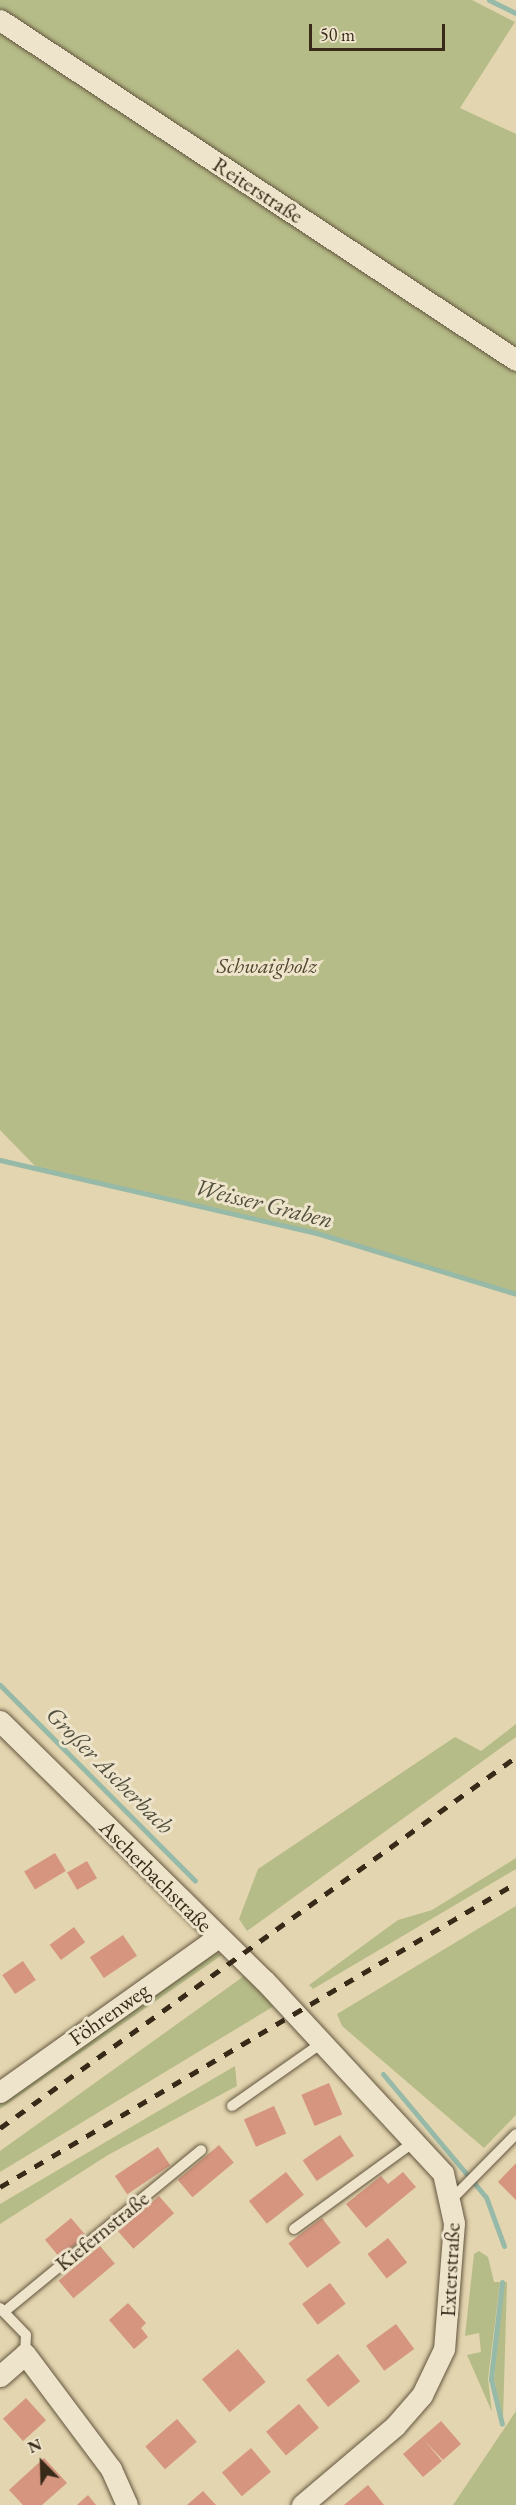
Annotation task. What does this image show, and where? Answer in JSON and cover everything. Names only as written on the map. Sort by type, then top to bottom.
[{"type":"street","name":"Reiterstraße","points":[[0,20],[516,360]]},
{"type":"street","name":"Ascherbachstraße","points":[[0,1721],[8,1742],[218,1937],[318,2036]]},
{"type":"street","name":"Föhrenweg","points":[[0,2091],[218,1937]]},
{"type":"street","name":"Exterstraße","points":[[302,2505],[395,2426],[422,2395],[444,2349],[452,2199],[443,2172],[318,2036]]},
{"type":"street","points":[[0,2376],[25,2354]]},
{"type":"street","name":"Kiefernstraße","points":[[25,2354],[111,2469],[127,2505]]},
{"type":"lane","points":[[232,2106],[318,2036]]},
{"type":"lane","points":[[452,2199],[516,2134]]},
{"type":"lane","points":[[294,2229],[416,2141]]},
{"type":"lane","name":"Kiefernstraße","points":[[25,2354],[26,2335],[2,2310],[201,2150]]},
{"type":"green space","name":"Schwaigholz","points":[[0,0],[472,0],[515,22],[460,108],[516,134],[516,1294],[320,1234],[37,1168],[0,1130]]},
{"type":"green space","points":[[516,1724],[516,1737],[247,1931],[239,1919],[258,1869],[455,1737],[481,1751]]},
{"type":"green space","points":[[516,1858],[516,1869],[313,1989],[309,1985],[398,1920],[432,1910]]},
{"type":"green space","points":[[516,1906],[516,2115],[484,2148],[342,2026],[337,2014]]},
{"type":"green space","points":[[208,1951],[222,1955],[0,2109],[0,2097]]},
{"type":"green space","points":[[244,1976],[274,2006],[0,2172],[0,2151]]},
{"type":"green space","points":[[235,2066],[237,2086],[108,2155],[0,2224],[0,2204]]},
{"type":"green space","points":[[479,2251],[488,2257],[494,2282],[500,2282],[488,2379],[492,2412],[467,2355],[481,2352],[479,2333],[465,2336],[474,2254]]},
{"type":"green space","points":[[504,2282],[507,2282],[503,2419],[494,2379]]},
{"type":"green space","points":[[516,2411],[516,2505],[453,2505]]},
{"type":"building","points":[[55,1853],[66,1871],[35,1890],[24,1872]]},
{"type":"building","points":[[87,1861],[97,1878],[77,1890],[67,1872]]},
{"type":"building","points":[[74,1927],[85,1942],[61,1960],[50,1945]]},
{"type":"building","points":[[123,1935],[137,1956],[104,1978],[90,1957]]},
{"type":"building","points":[[23,1961],[36,1980],[15,1994],[2,1975]]},
{"type":"building","points":[[329,2083],[342,2114],[315,2126],[301,2095]]},
{"type":"building","points":[[274,2106],[286,2133],[256,2147],[244,2119]]},
{"type":"building","points":[[340,2135],[354,2156],[317,2181],[303,2160]]},
{"type":"building","points":[[219,2145],[234,2163],[192,2197],[178,2180]]},
{"type":"building","points":[[158,2147],[170,2165],[127,2194],[115,2176]]},
{"type":"building","points":[[516,2163],[516,2200],[498,2182]]},
{"type":"building","points":[[286,2172],[304,2195],[267,2224],[249,2201]]},
{"type":"building","points":[[403,2172],[416,2187],[366,2228],[346,2204],[381,2176],[388,2184]]},
{"type":"building","points":[[159,2196],[174,2213],[133,2249],[118,2231]]},
{"type":"building","points":[[71,2218],[86,2236],[60,2257],[45,2240]]},
{"type":"building","points":[[322,2218],[341,2243],[307,2268],[288,2243]]},
{"type":"building","points":[[388,2238],[407,2262],[387,2278],[368,2254]]},
{"type":"building","points":[[100,2246],[115,2264],[73,2298],[59,2281]]},
{"type":"building","points":[[330,2283],[346,2304],[318,2325],[302,2304]]},
{"type":"building","points":[[128,2303],[146,2323],[141,2328],[148,2337],[134,2349],[109,2320]]},
{"type":"building","points":[[396,2324],[414,2349],[384,2371],[366,2346]]},
{"type":"building","points":[[238,2349],[266,2382],[230,2412],[202,2379]]},
{"type":"building","points":[[338,2354],[360,2381],[328,2407],[306,2380]]},
{"type":"building","points":[[26,2398],[46,2420],[23,2441],[3,2419]]},
{"type":"building","points":[[299,2404],[319,2428],[286,2455],[266,2432]]},
{"type":"building","points":[[177,2419],[197,2442],[165,2469],[145,2447]]},
{"type":"building","points":[[441,2421],[461,2444],[443,2460],[424,2440],[442,2461],[423,2477],[403,2454]]},
{"type":"building","points":[[251,2448],[271,2472],[242,2496],[222,2472]]},
{"type":"building","points":[[44,2458],[67,2483],[42,2505],[23,2505],[9,2490]]},
{"type":"building","points":[[368,2485],[384,2505],[344,2505]]},
{"type":"building","points":[[203,2491],[216,2505],[187,2505]]},
{"type":"building","points":[[88,2495],[96,2505],[77,2505]]},
{"type":"waterway","points":[[489,0],[516,13]]},
{"type":"waterway","name":"Weisser Graben","points":[[0,1160],[320,1234],[516,1294]]},
{"type":"waterway","name":"Großer Ascherbach","points":[[0,1685],[195,1881]]},
{"type":"waterway","name":"Großer Ascherbach","points":[[383,2074],[486,2197],[504,2246]]},
{"type":"waterway","name":"Großer Ascherbach","points":[[502,2282],[491,2379],[502,2424]]},
{"type":"railway","points":[[0,2128],[516,1757]]},
{"type":"railway","points":[[0,2187],[516,1883]]}]
